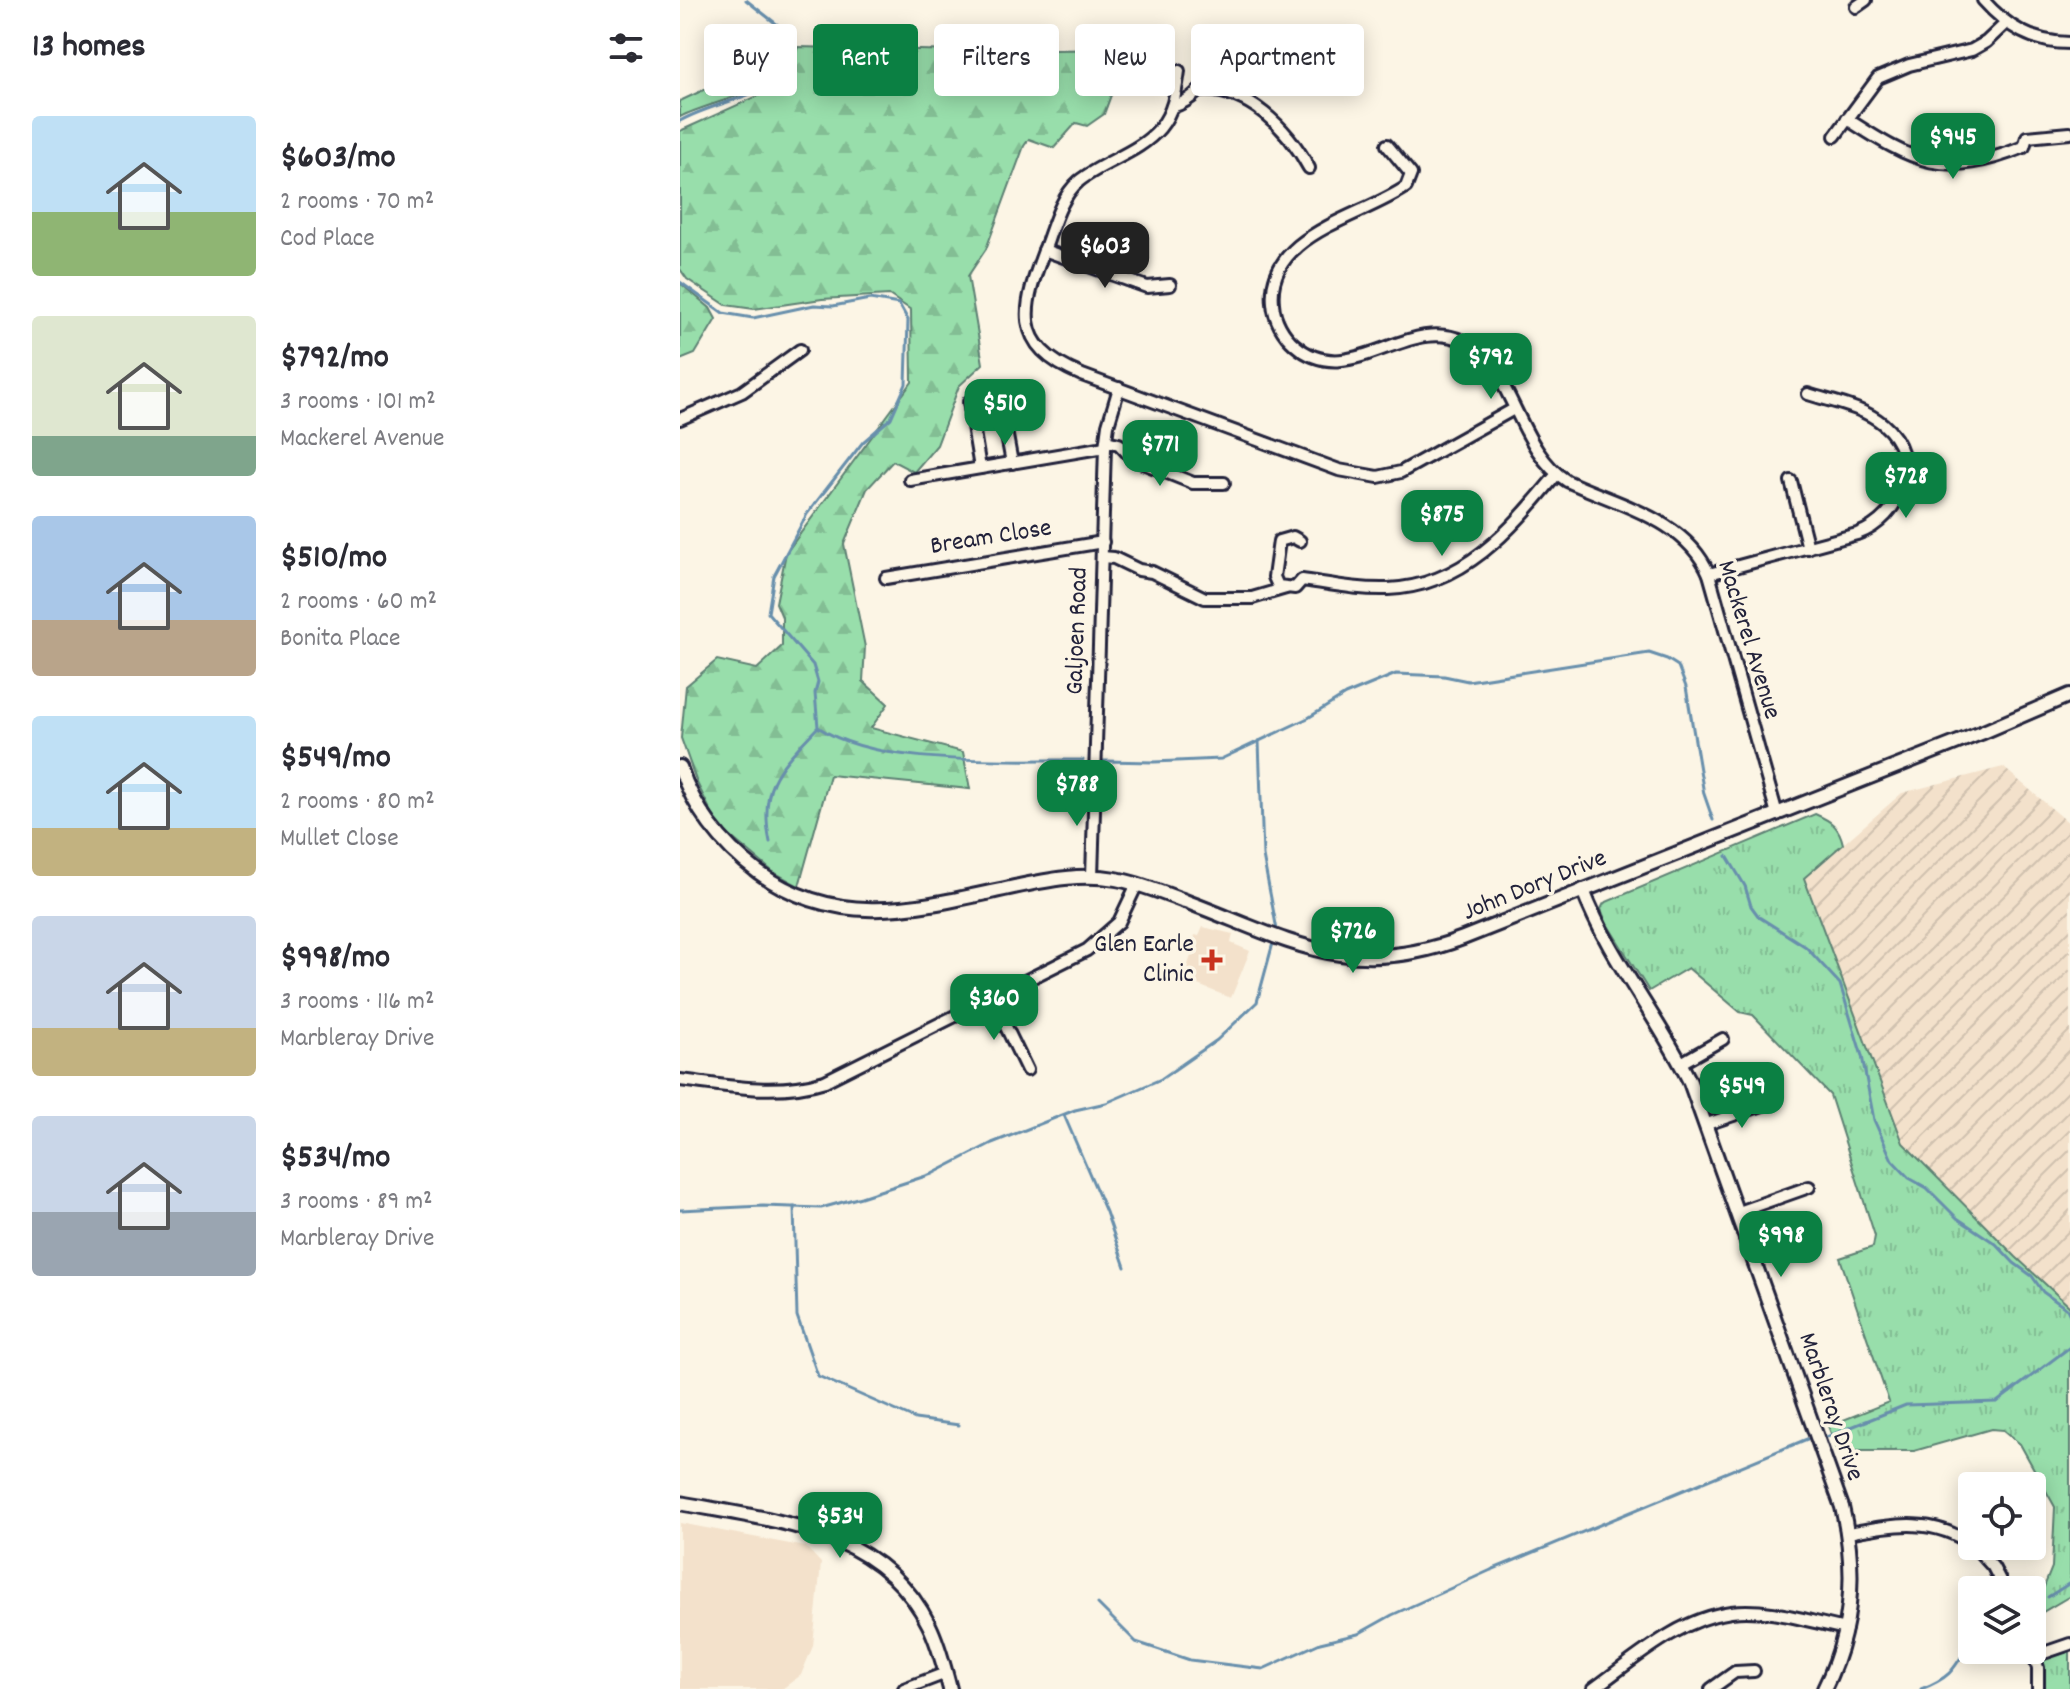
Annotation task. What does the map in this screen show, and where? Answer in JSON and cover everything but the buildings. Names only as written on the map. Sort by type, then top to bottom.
[{"type":"street","points":[[1856,7],[1866,0]]},
{"type":"street","points":[[1983,0],[2006,23],[2038,39],[2070,43]]},
{"type":"street","points":[[1835,136],[1878,78],[1909,65],[1972,50],[1986,42],[2006,23]]},
{"type":"street","points":[[1179,71],[1172,107],[1162,125],[1147,140],[1090,174],[1071,190],[1061,207],[1027,307],[1034,340],[1042,352],[1061,366],[1339,470],[1366,477],[1401,472],[1514,409]]},
{"type":"street","points":[[1172,107],[1192,96]]},
{"type":"street","points":[[1230,96],[1260,109],[1300,152],[1309,168]]},
{"type":"street","points":[[1847,119],[1894,150],[1938,163],[1983,161],[2024,147],[2026,137],[2070,133]]},
{"type":"street","name":"Mackerel Avenue","points":[[1387,145],[1411,174],[1406,187],[1301,242],[1286,256],[1278,268],[1272,289],[1277,321],[1289,340],[1305,353],[1322,360],[1336,361],[1367,355],[1424,336],[1459,339],[1485,358],[1545,462],[1557,474],[1683,535],[1700,555],[1709,574],[1777,814]]},
{"type":"street","points":[[1044,250],[1147,287],[1170,285]]},
{"type":"street","points":[[680,419],[742,392],[800,350]]},
{"type":"street","name":"Galjoen Road","points":[[1092,877],[1106,444],[1109,417],[1119,388]]},
{"type":"street","points":[[999,393],[1012,463]]},
{"type":"street","points":[[1709,574],[1857,534],[1878,524],[1899,498],[1904,468],[1895,439],[1881,422],[1859,410],[1808,394]]},
{"type":"street","points":[[969,402],[980,468]]},
{"type":"street","points":[[910,480],[1119,444],[1133,459],[1193,483],[1224,483]]},
{"type":"street","points":[[1300,541],[1293,537],[1279,541],[1274,581],[1278,586],[1295,588],[1302,580],[1391,589],[1441,576],[1471,562],[1498,542],[1557,474]]},
{"type":"street","points":[[1791,481],[1808,548]]},
{"type":"street","name":"Bream Close","points":[[886,578],[1103,542]]},
{"type":"street","points":[[1102,557],[1114,558],[1139,570],[1152,572],[1205,598],[1252,598],[1286,588]]},
{"type":"street","name":"John Dory Drive","points":[[680,767],[703,814],[736,854],[782,887],[828,905],[862,910],[901,910],[1044,881],[1092,877],[1137,884],[1303,946],[1343,956],[1376,957],[1413,954],[1443,945],[2070,695]]},
{"type":"street","points":[[680,1080],[763,1090],[809,1086],[853,1068],[1100,941],[1126,911],[1137,884]]},
{"type":"street","name":"Marbleray Drive","points":[[1583,890],[1607,943],[1681,1063],[1707,1124],[1835,1488],[1848,1533],[1851,1581],[1846,1629],[1824,1689]]},
{"type":"street","points":[[992,998],[1027,1070]]},
{"type":"street","points":[[1681,1063],[1723,1039]]},
{"type":"street","points":[[1707,1124],[1766,1104]]},
{"type":"street","points":[[1738,1212],[1809,1187]]},
{"type":"street","points":[[680,1503],[817,1532],[860,1550],[894,1576],[917,1604],[933,1635],[950,1689]]},
{"type":"street","points":[[1848,1533],[1895,1524],[1922,1524],[1958,1536]]},
{"type":"street","points":[[1593,1689],[1677,1630],[1732,1611],[1764,1613],[1846,1629]]},
{"type":"street","points":[[2046,1649],[2070,1644]]},
{"type":"street","points":[[2037,1664],[2038,1689]]},
{"type":"street","points":[[1711,1689],[1735,1672],[1754,1671]]},
{"type":"street","points":[[904,1689],[946,1673]]},
{"type":"shaded area","points":[[2003,767],[2070,824],[2070,1307],[1903,1143],[1804,878],[1902,793]]},
{"type":"shaded area","points":[[1203,927],[1233,934],[1231,943],[1250,951],[1231,998],[1183,979],[1195,935],[1199,936]]},
{"type":"shaded area","points":[[680,1523],[806,1547],[821,1563],[813,1646],[801,1675],[782,1689],[680,1689]]},
{"type":"green space","points":[[798,47],[813,47],[813,96],[918,96],[918,50],[934,50],[934,96],[1059,96],[1059,50],[1075,50],[1075,96],[1111,96],[1104,114],[1087,126],[1076,123],[1054,148],[1029,139],[1024,146],[986,249],[968,276],[983,364],[959,386],[937,445],[914,472],[893,461],[867,489],[844,544],[865,647],[863,681],[888,704],[871,728],[963,752],[970,789],[830,775],[799,886],[772,871],[718,826],[697,783],[681,738],[686,686],[717,660],[757,669],[782,646],[782,617],[776,603],[786,553],[912,382],[911,310],[889,295],[822,299],[754,309],[726,305],[687,279],[680,269],[680,131],[758,96],[797,96]]},
{"type":"green space","points":[[704,90],[704,96],[737,96],[680,117],[680,101]]},
{"type":"green space","points":[[680,283],[710,308],[716,319],[695,354],[680,360]]},
{"type":"green space","points":[[1815,814],[1834,825],[1843,844],[1804,878],[1903,1143],[2070,1307],[2070,1596],[2046,1610],[2046,1582],[2052,1567],[2055,1507],[2046,1491],[2046,1472],[2036,1472],[2020,1444],[2003,1430],[1991,1429],[1914,1451],[1838,1451],[1828,1426],[1889,1402],[1840,1258],[1873,1247],[1875,1236],[1830,1095],[1753,1015],[1740,1012],[1688,968],[1649,991],[1607,924],[1601,909],[1604,903]]},
{"type":"green space","points":[[2070,1645],[2070,1689],[2039,1689],[2037,1664],[2046,1664],[2046,1654]]},
{"type":"waterway","points":[[680,121],[764,89],[789,74],[793,37],[746,0]]},
{"type":"waterway","points":[[680,282],[723,313],[753,318],[814,305],[833,306],[870,299],[899,304],[908,320],[906,384],[891,418],[863,442],[807,514],[774,576],[768,613],[813,665],[818,682],[815,693],[818,727],[843,740],[909,755],[983,760],[1083,760]]},
{"type":"waterway","points":[[1103,761],[1221,759],[1308,718],[1345,695],[1396,674],[1444,676],[1468,681],[1649,653],[1678,666],[1686,687],[1704,794],[1713,820]]},
{"type":"waterway","points":[[770,842],[767,806],[775,778],[792,754],[817,728]]},
{"type":"waterway","points":[[1259,741],[1263,856],[1277,930]]},
{"type":"waterway","points":[[1727,856],[1759,917],[1806,947],[1840,984],[1862,1056],[1874,1120],[1892,1160],[1909,1178],[1927,1188],[1957,1218],[1996,1244],[2070,1315]]},
{"type":"waterway","points":[[680,1210],[763,1206],[821,1208],[932,1174],[992,1143],[1075,1110],[1106,1103],[1161,1079],[1217,1040],[1257,1002],[1273,943]]},
{"type":"waterway","points":[[1064,1115],[1106,1212],[1125,1267]]},
{"type":"waterway","points":[[794,1207],[797,1316],[818,1376],[915,1419],[959,1425]]},
{"type":"waterway","points":[[1824,1438],[1906,1405],[1997,1402],[2070,1347]]},
{"type":"waterway","points":[[1098,1604],[1136,1642],[1190,1660],[1263,1669],[1320,1643],[1358,1634],[1491,1570],[1807,1439]]},
{"type":"waterway","points":[[2048,1597],[2070,1583]]},
{"type":"waterway","points":[[1921,1689],[1940,1680],[1958,1662]]},
{"type":"place","name":"Glen Earle Clinic","points":[[1212,960]]}]
